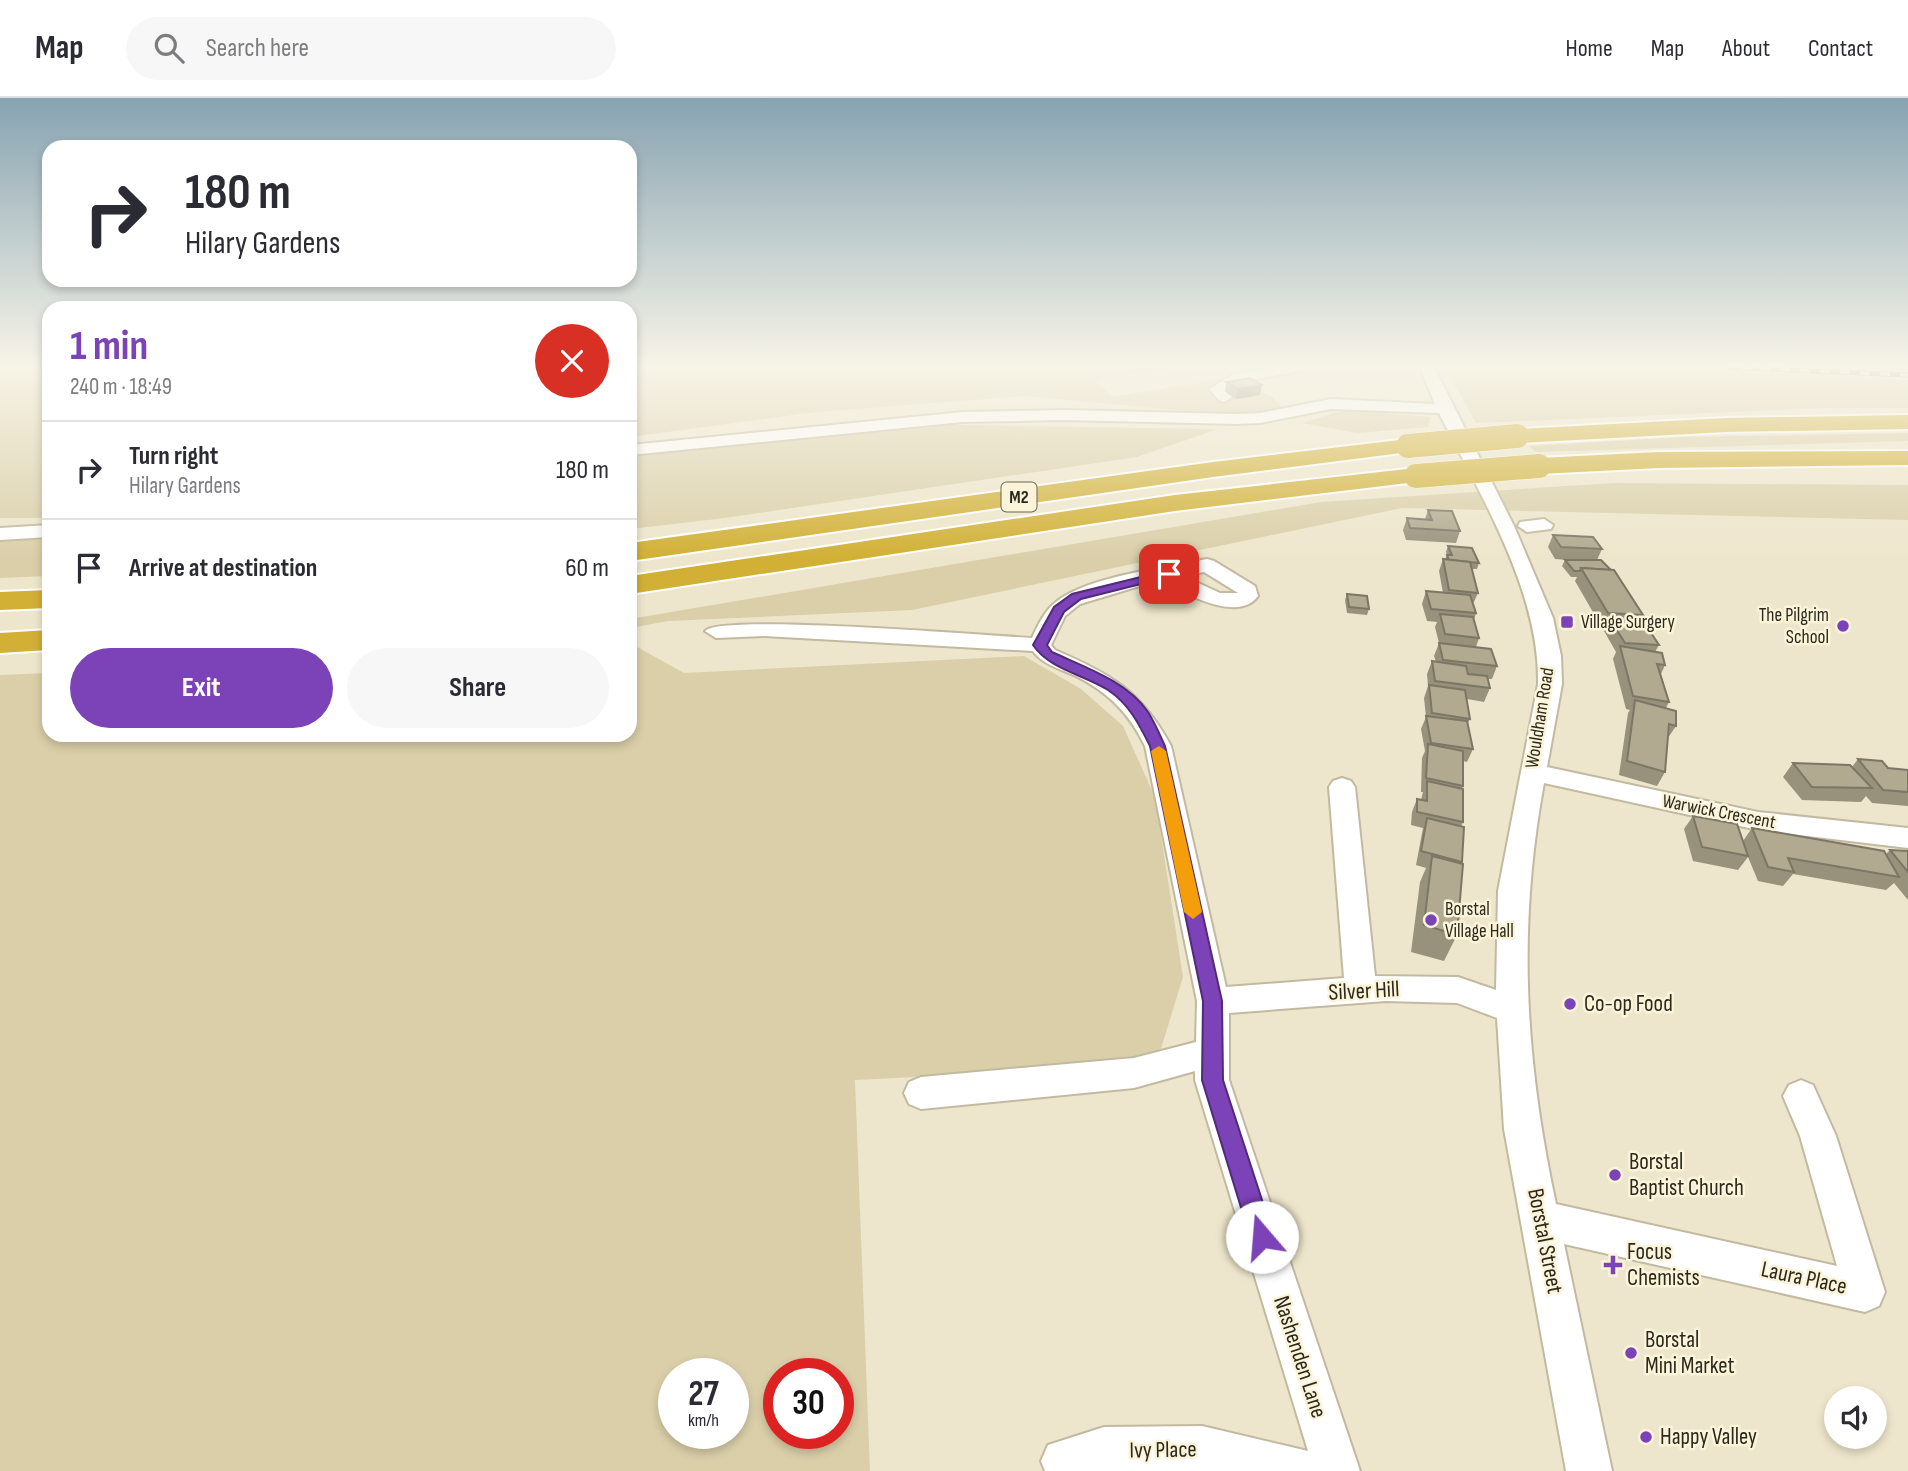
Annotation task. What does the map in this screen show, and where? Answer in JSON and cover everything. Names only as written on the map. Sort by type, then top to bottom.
[{"type":"highway","name":"M2","points":[[637,550],[839,524],[1158,476],[1408,446],[1611,431]]},
{"type":"highway","name":"M2","points":[[637,584],[1175,503],[1416,476],[1659,460],[1908,458]]},
{"type":"highway","points":[[0,601],[42,599]]},
{"type":"highway","points":[[0,643],[42,640]]},
{"type":"street","points":[[637,449],[821,431]]},
{"type":"street","name":"Wouldham Road","points":[[1456,431],[1505,526],[1546,634],[1550,684],[1532,772],[1513,891],[1512,1010]]},
{"type":"street","points":[[0,534],[42,531]]},
{"type":"street","points":[[716,631],[764,629],[1040,645],[1059,609],[1077,597],[1164,575]]},
{"type":"street","name":"Nashenden Lane","points":[[1040,645],[1047,655],[1113,687],[1141,713],[1158,746],[1213,1001],[1212,1080],[1336,1471]]},
{"type":"street","name":"Warwick Crescent","points":[[1532,772],[1758,821],[1908,838]]},
{"type":"street","points":[[1342,787],[1361,990]]},
{"type":"street","name":"Silver Hill","points":[[1213,1001],[1361,990],[1458,990],[1512,1010]]},
{"type":"street","name":"Borstal Street","points":[[1512,1010],[1522,1129],[1589,1471]]},
{"type":"street","points":[[921,1093],[1134,1073],[1213,1052]]},
{"type":"street","name":"Laura Place","points":[[1541,1220],[1865,1292],[1818,1136],[1801,1096]]},
{"type":"street","name":"Ivy Place","points":[[1064,1461],[1104,1450],[1202,1448],[1302,1471]]},
{"type":"shaded area","points":[[0,431],[42,431],[42,518],[0,518]]},
{"type":"shaded area","points":[[637,431],[674,431],[637,436]]},
{"type":"shaded area","points":[[891,431],[1212,431],[1137,457],[725,518],[637,528],[637,455]]},
{"type":"shaded area","points":[[1346,431],[1380,431],[1357,433]]},
{"type":"shaded area","points":[[1908,433],[1908,441],[1536,452],[1529,446],[1682,437]]},
{"type":"shaded area","points":[[1614,483],[1908,485],[1908,520],[1402,508],[912,610],[668,621],[637,627],[637,618],[1321,502]]},
{"type":"shaded area","points":[[42,537],[42,576],[0,578],[0,540]]},
{"type":"shaded area","points":[[637,647],[684,673],[1024,656],[1081,689],[1123,726],[1155,797],[1183,977],[1156,1065],[855,1080],[870,1471],[0,1471],[0,675],[42,673],[42,742],[637,742]]},
{"type":"building","points":[[1428,510],[1452,511],[1460,531],[1410,528],[1407,518],[1432,520]]},
{"type":"building","points":[[1553,535],[1593,537],[1602,549],[1561,547]]},
{"type":"building","points":[[1448,546],[1472,548],[1479,563],[1449,560],[1447,555],[1452,555]]},
{"type":"building","points":[[1443,559],[1470,562],[1478,593],[1449,590]]},
{"type":"building","points":[[1565,560],[1601,560],[1611,570],[1581,568],[1580,571],[1574,571]]},
{"type":"building","points":[[1581,568],[1614,570],[1643,615],[1608,613]]},
{"type":"building","points":[[1426,591],[1470,595],[1476,613],[1431,609]]},
{"type":"building","points":[[1347,594],[1367,596],[1369,609],[1349,607]]},
{"type":"building","points":[[1440,614],[1473,617],[1479,638],[1445,634]]},
{"type":"building","points":[[1610,619],[1643,621],[1659,645],[1625,643]]},
{"type":"building","points":[[1439,643],[1491,649],[1497,666],[1443,660]]},
{"type":"building","points":[[1620,646],[1662,653],[1665,665],[1657,664],[1669,702],[1633,696]]},
{"type":"building","points":[[1432,661],[1466,666],[1468,674],[1487,676],[1490,688],[1435,681]]},
{"type":"building","points":[[1429,685],[1465,690],[1470,719],[1432,713]]},
{"type":"building","points":[[1635,700],[1676,711],[1676,726],[1669,724],[1665,772],[1627,761]]},
{"type":"building","points":[[1426,716],[1467,721],[1473,749],[1431,743]]},
{"type":"building","points":[[1428,744],[1463,751],[1463,786],[1426,778]]},
{"type":"building","points":[[1858,759],[1882,761],[1888,768],[1908,770],[1908,792],[1883,790]]},
{"type":"building","points":[[1793,763],[1850,765],[1872,788],[1812,787]]},
{"type":"building","points":[[1427,781],[1463,789],[1463,822],[1417,812],[1417,799],[1427,801]]},
{"type":"building","points":[[1693,816],[1737,824],[1748,856],[1702,847]]},
{"type":"building","points":[[1427,818],[1464,827],[1462,862],[1421,851]]},
{"type":"building","points":[[1752,828],[1884,851],[1899,877],[1788,858],[1794,872],[1768,867]]},
{"type":"building","points":[[1890,850],[1908,851],[1908,872]]},
{"type":"building","points":[[1432,856],[1463,864],[1457,935],[1424,925]]},
{"type":"slow traffic","points":[[1159,751],[1193,912]]},
{"type":"place","name":"Village Surgery","points":[[1567,622]]},
{"type":"place","name":"The Pilgrim School","points":[[1843,626]]},
{"type":"place","name":"Borstal Village Hall","points":[[1431,920]]},
{"type":"place","name":"Co-op Food","points":[[1570,1004]]},
{"type":"place","name":"Borstal Baptist Church","points":[[1615,1175]]},
{"type":"place","name":"Focus Chemists","points":[[1613,1265]]},
{"type":"place","name":"Borstal Mini Market","points":[[1631,1353]]},
{"type":"place","name":"Happy Valley","points":[[1646,1437]]},
{"type":"route","points":[[1169,574],[1077,597],[1059,609],[1040,645],[1047,655],[1113,687],[1127,698],[1141,713],[1158,746],[1213,1001],[1212,1080],[1262,1237]]}]
